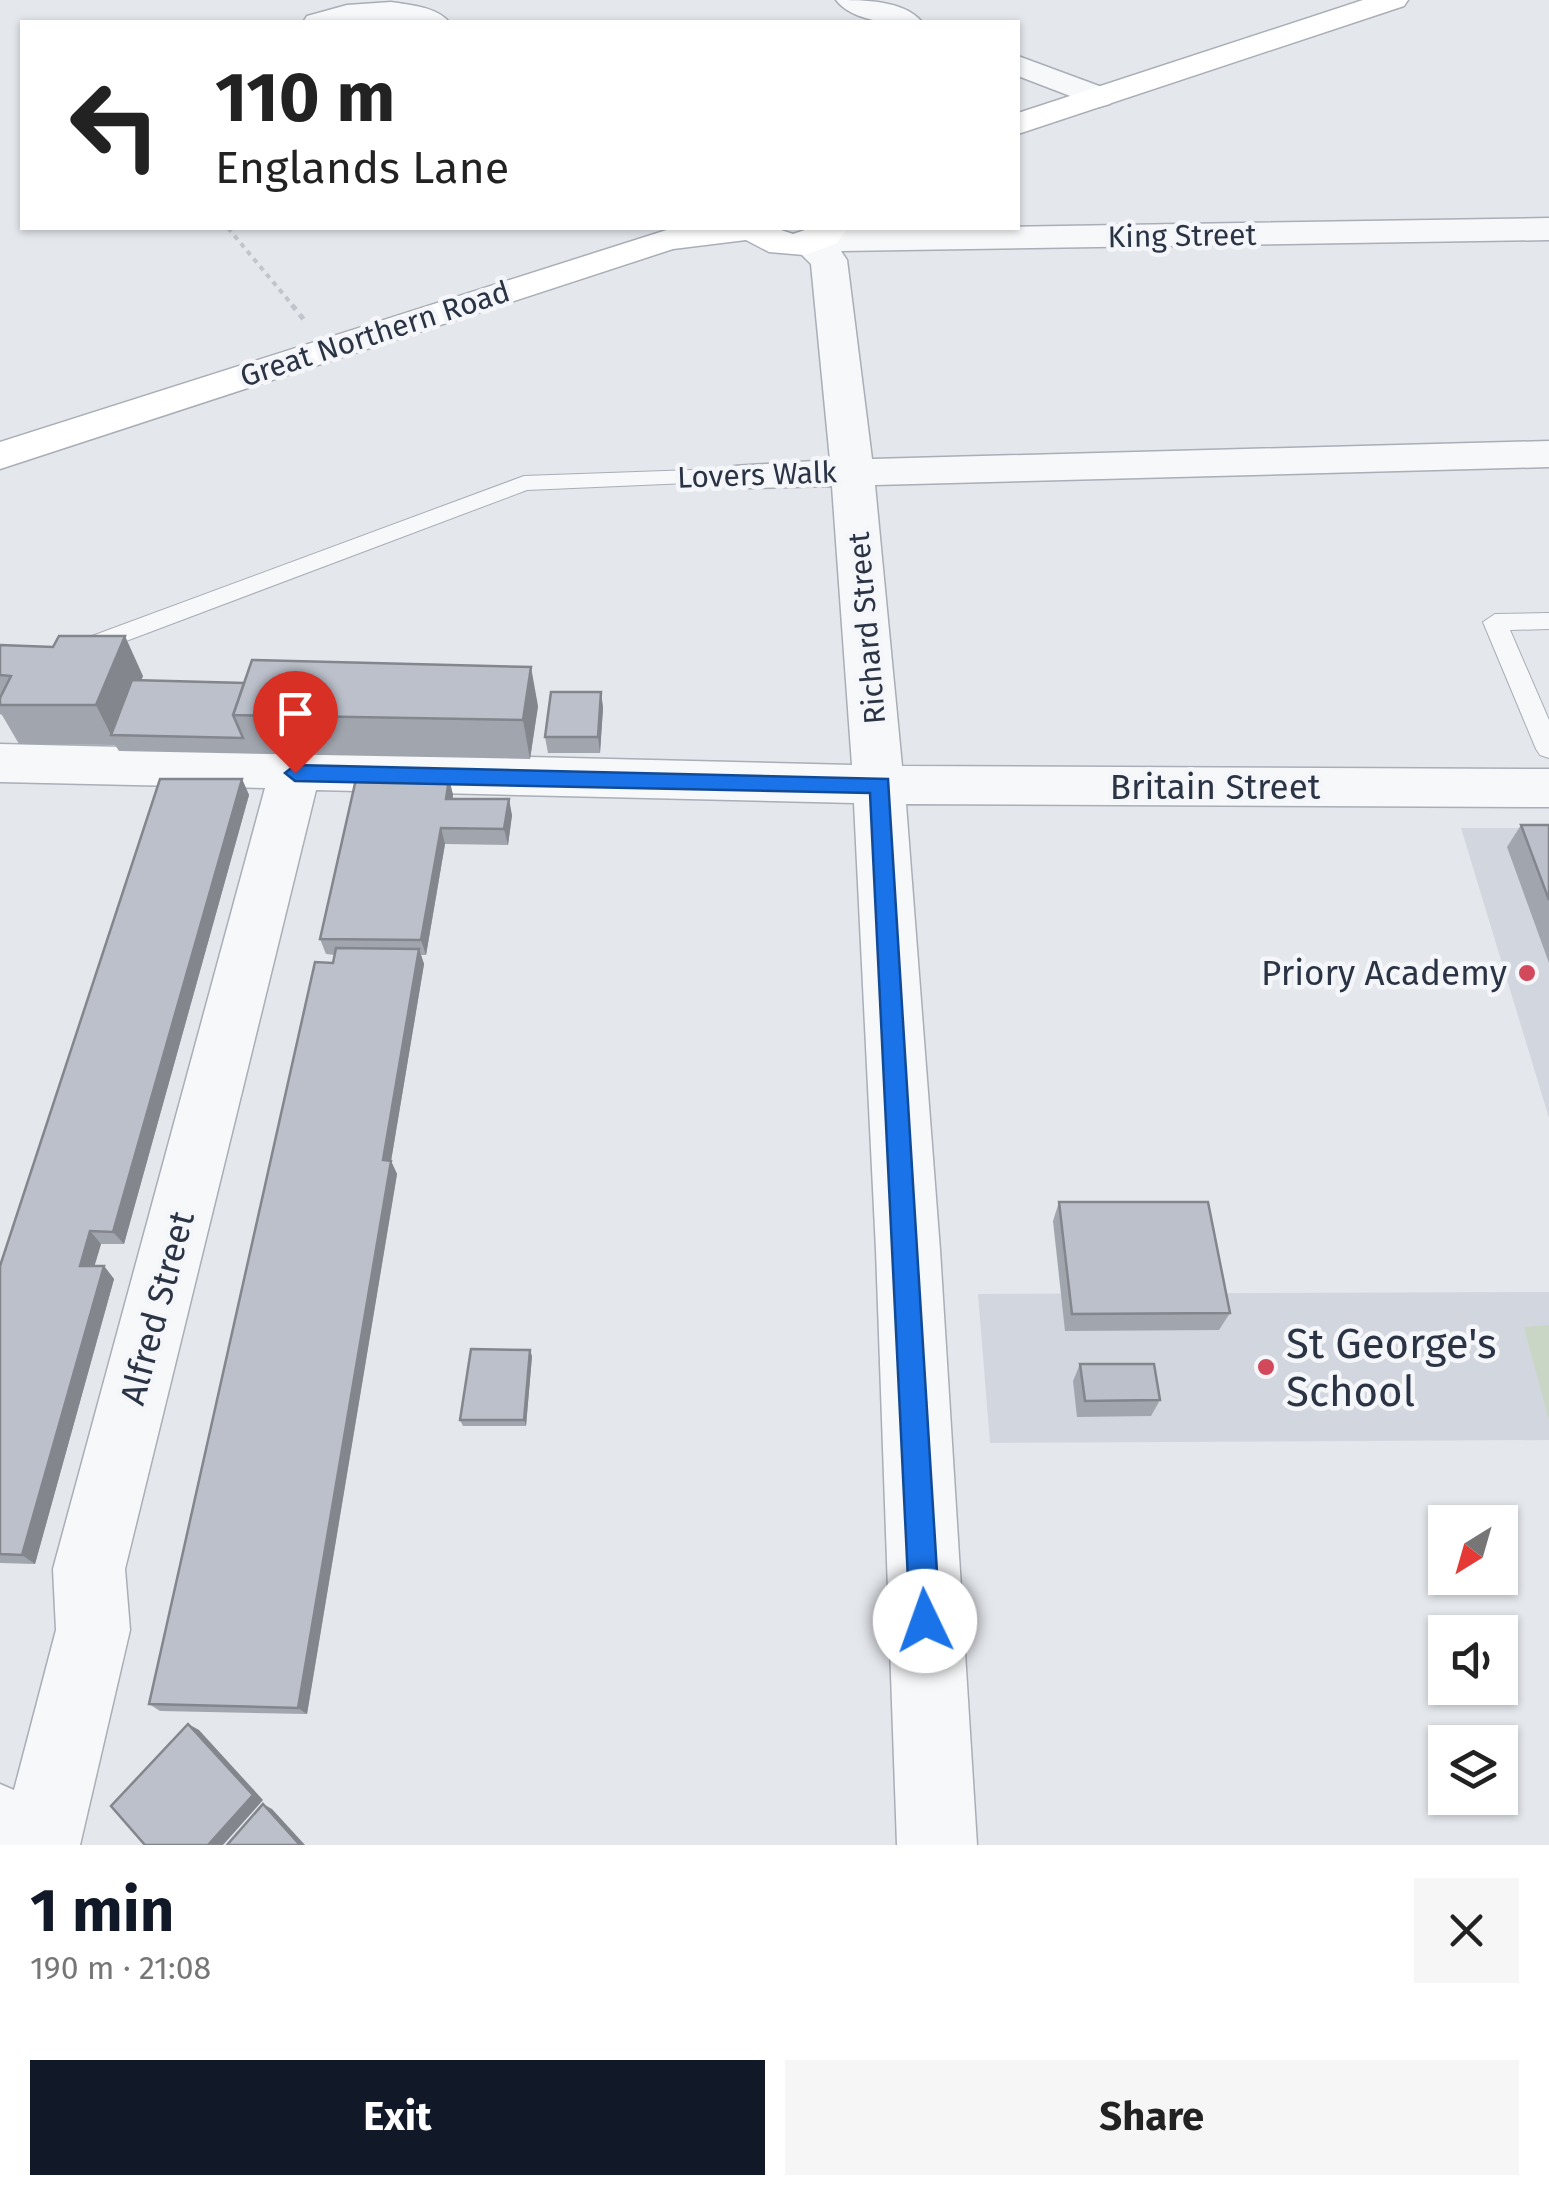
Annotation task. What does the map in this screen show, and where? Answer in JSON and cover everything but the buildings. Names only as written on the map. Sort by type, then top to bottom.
[{"type":"street","points":[[1020,123],[1394,0]]},
{"type":"street","points":[[325,20],[381,5],[430,20]]},
{"type":"street","points":[[860,11],[898,20]]},
{"type":"street","points":[[1020,66],[1099,97]]},
{"type":"street","name":"King Street","points":[[818,237],[1549,229]]},
{"type":"street","name":"Great Northern Road","points":[[0,456],[668,238],[737,230]]},
{"type":"street","name":"Great Northern Road","points":[[757,230],[772,242],[818,237]]},
{"type":"street","name":"Richard Street","points":[[818,237],[829,257],[854,472],[880,785],[936,1845]]},
{"type":"street","name":"Lovers Walk","points":[[749,475],[1549,454]]},
{"type":"street","name":"Britain Street","points":[[0,763],[880,785],[1549,788]]},
{"type":"street","name":"Alfred Street","points":[[40,1845],[93,1630],[89,1570],[295,773]]},
{"type":"street","points":[[0,1824],[17,1845]]},
{"type":"lane","name":"Lovers Walk","points":[[56,658],[524,483],[749,475]]},
{"type":"lane","points":[[1549,621],[1495,622],[1549,749]]},
{"type":"path","points":[[230,230],[307,324]]},
{"type":"shaded area","name":"Priory Academy","points":[[1461,828],[1549,828],[1549,1118]]},
{"type":"shaded area","name":"St George's School","points":[[1549,1292],[1549,1440],[990,1443],[978,1294]]},
{"type":"green space","points":[[1549,1325],[1549,1420],[1524,1327]]},
{"type":"place","name":"Priory Academy","points":[[1527,973]]},
{"type":"place","name":"St George's School","points":[[1266,1367]]},
{"type":"route","points":[[295,773],[880,785],[925,1621]]}]
